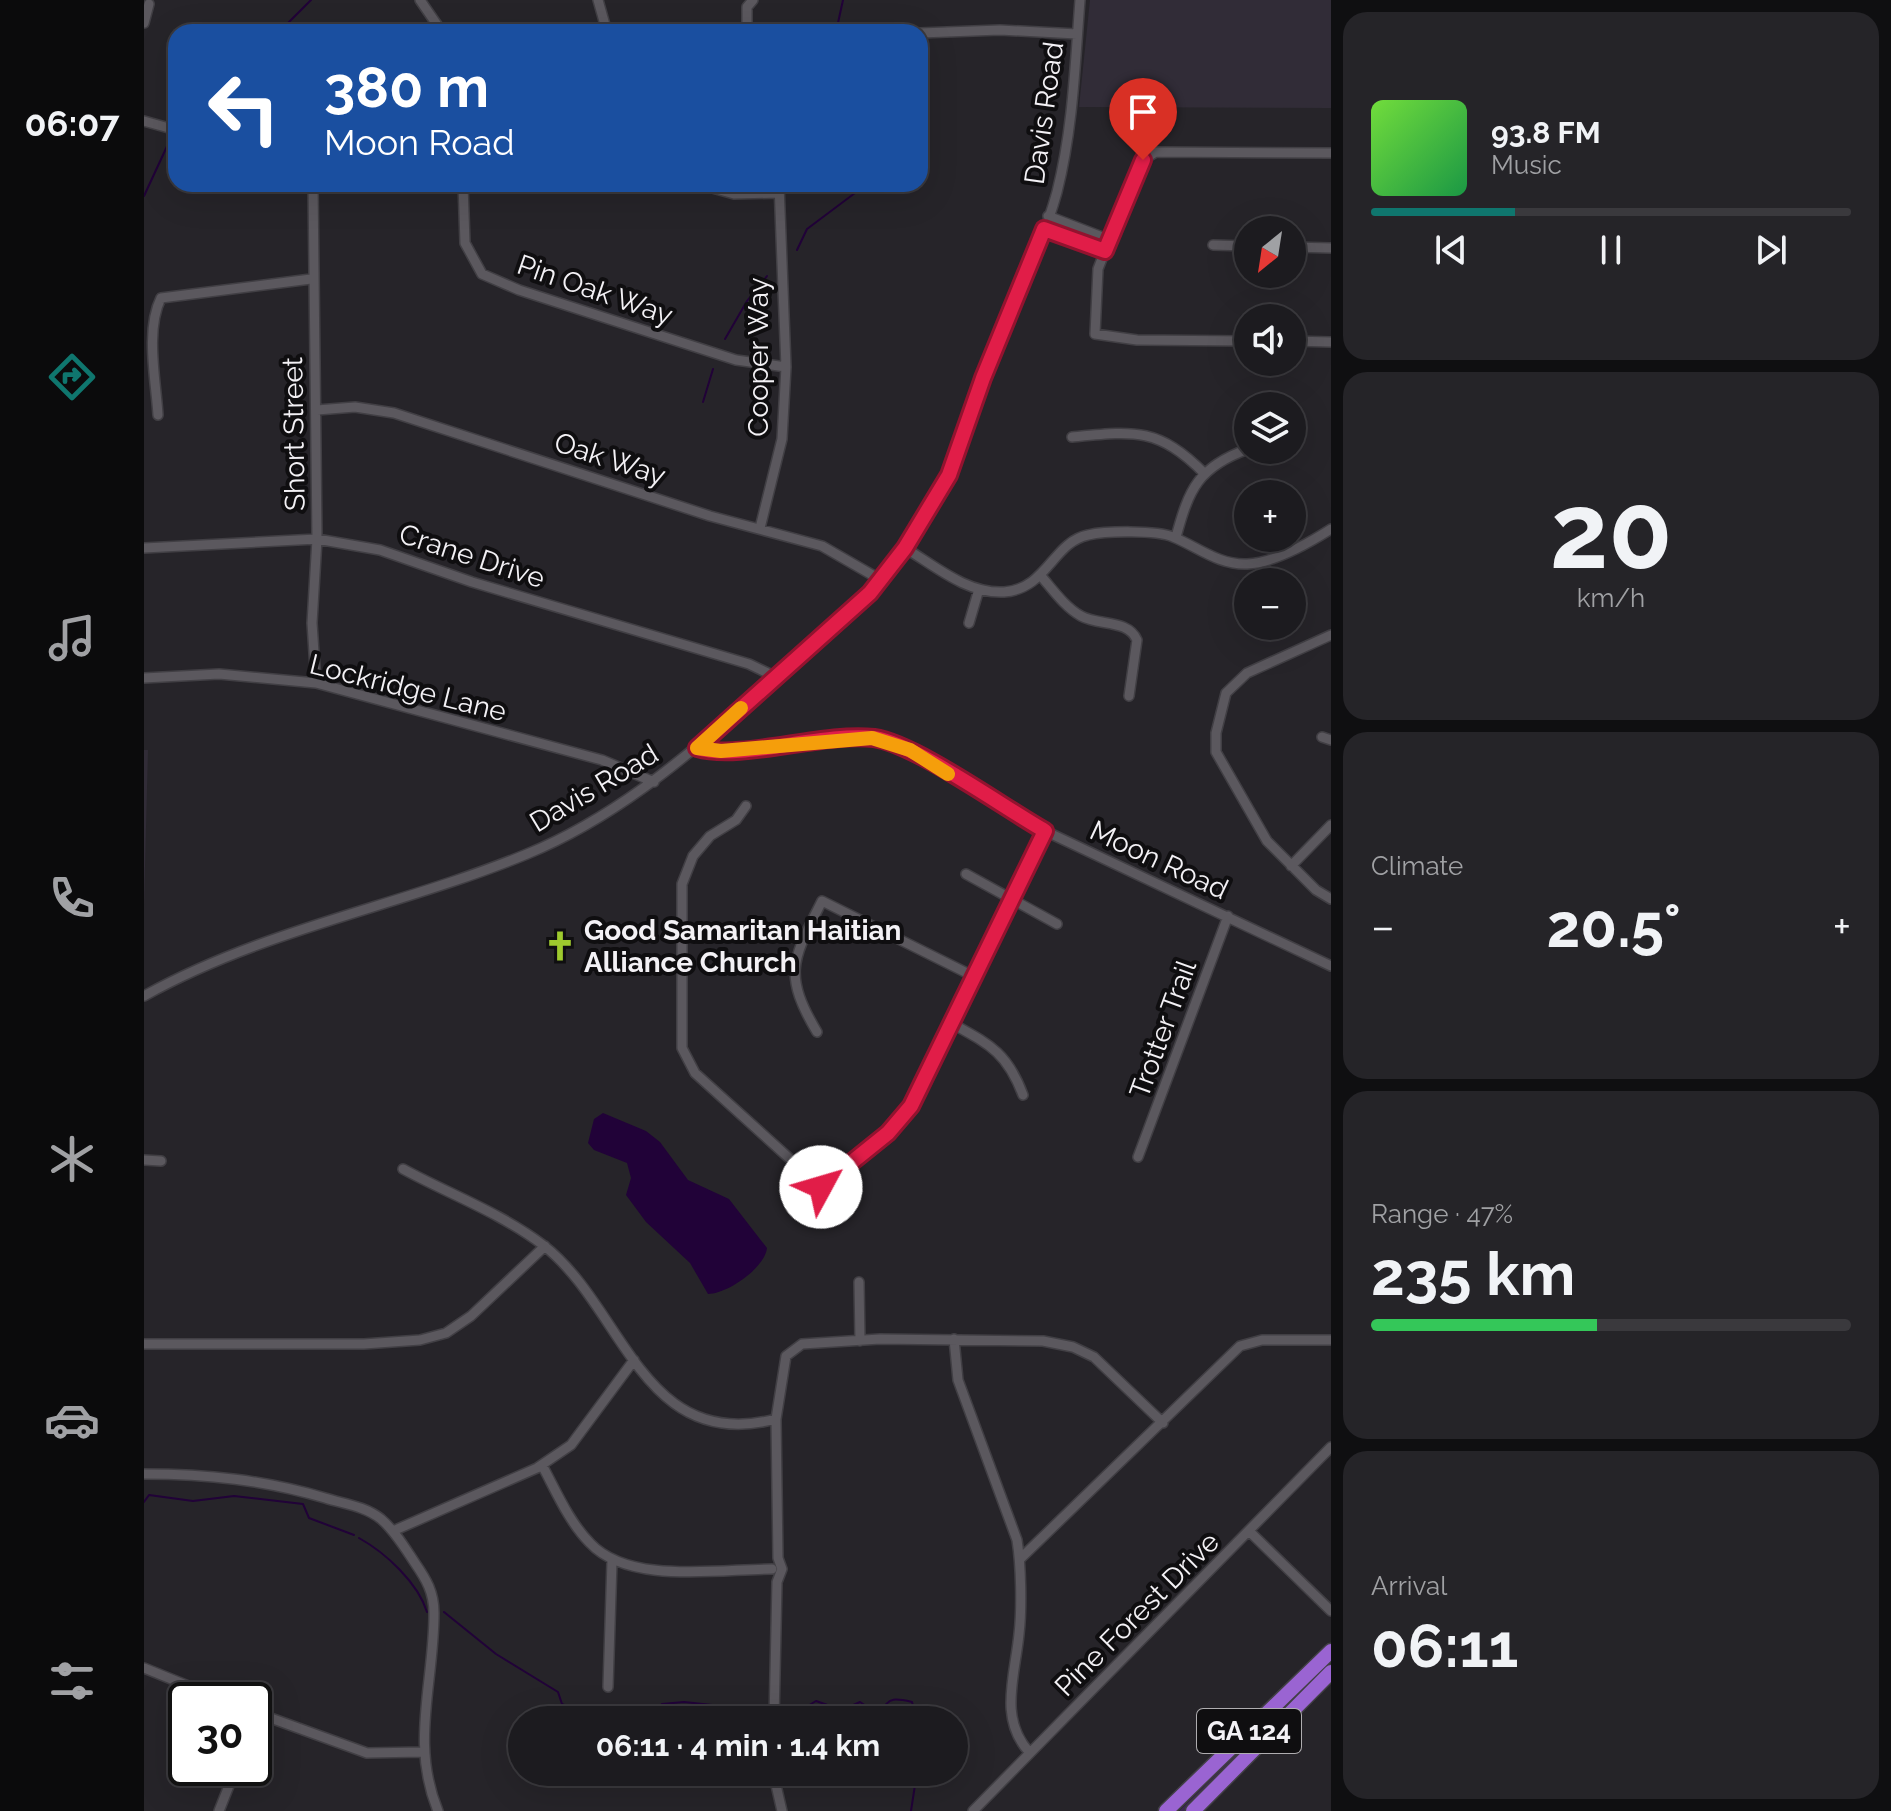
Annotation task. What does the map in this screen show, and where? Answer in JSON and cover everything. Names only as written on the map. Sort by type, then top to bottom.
[{"type":"highway","name":"GA 124","points":[[1166,1811],[1331,1651]]},
{"type":"highway","name":"GA 124","points":[[1193,1811],[1331,1672]]},
{"type":"street","points":[[420,0],[436,24]]},
{"type":"street","points":[[598,0],[605,24]]},
{"type":"street","points":[[747,24],[747,7],[753,0]]},
{"type":"street","name":"Davis Road","points":[[144,996],[178,977],[275,938],[526,855],[578,831],[654,782],[697,748],[881,580],[905,548],[949,475],[983,378],[1044,229],[1056,193],[1074,98],[1080,0]]},
{"type":"street","points":[[144,23],[149,4]]},
{"type":"street","points":[[928,33],[1000,30],[1077,34]]},
{"type":"street","points":[[144,121],[168,128]]},
{"type":"street","points":[[1234,341],[1137,340],[1095,334],[1098,269],[1135,173],[1143,160],[1156,152],[1331,153]]},
{"type":"street","name":"Short Street","points":[[313,192],[311,279],[317,410],[317,539],[312,623],[316,683]]},
{"type":"street","name":"Pin Oak Way","points":[[463,192],[465,243],[482,274],[519,290],[736,360],[786,367]]},
{"type":"street","points":[[727,192],[749,192]]},
{"type":"street","name":"Cooper Way","points":[[760,528],[782,439],[786,367],[779,192]]},
{"type":"street","points":[[1048,216],[1110,240]]},
{"type":"street","points":[[1044,229],[1105,251]]},
{"type":"street","points":[[1213,245],[1234,246]]},
{"type":"street","points":[[1306,247],[1331,248]]},
{"type":"street","points":[[158,415],[154,336],[155,309],[161,298],[311,279]]},
{"type":"street","points":[[1306,341],[1331,342]]},
{"type":"street","name":"Oak Way","points":[[317,410],[355,407],[394,413],[710,516],[822,546],[881,580]]},
{"type":"street","points":[[1072,437],[1151,435],[1176,447],[1204,473]]},
{"type":"street","points":[[1176,537],[1191,490],[1216,463],[1234,455]]},
{"type":"street","points":[[905,548],[979,589],[1005,592],[1041,576],[1065,547],[1080,537],[1148,534],[1176,537],[1223,562],[1248,564],[1299,546],[1331,529]]},
{"type":"street","name":"Crane Drive","points":[[144,548],[317,539],[380,550],[472,582],[749,664],[776,677]]},
{"type":"street","points":[[1041,576],[1080,616],[1125,627],[1134,633],[1137,640],[1129,696]]},
{"type":"street","points":[[969,623],[979,589]]},
{"type":"street","points":[[1331,635],[1247,673],[1226,693],[1216,733],[1216,752],[1267,841],[1316,890],[1331,899]]},
{"type":"street","name":"Lockridge Lane","points":[[144,678],[219,674],[316,683],[602,760],[654,782]]},
{"type":"street","name":"Moon Road","points":[[697,748],[721,751],[850,737],[881,740],[910,750],[1045,831],[1331,966]]},
{"type":"street","points":[[746,806],[736,820],[710,836],[693,856],[682,884],[682,1048],[695,1073],[821,1187],[888,1133],[911,1106],[1045,831]]},
{"type":"street","points":[[1291,866],[1331,825]]},
{"type":"street","points":[[966,874],[1057,924]]},
{"type":"street","points":[[817,1032],[798,1000],[793,974],[798,949],[822,901],[973,976]]},
{"type":"street","name":"Trotter Trail","points":[[1138,1157],[1228,916]]},
{"type":"street","points":[[951,1023],[996,1048],[1013,1068],[1023,1095]]},
{"type":"street","points":[[144,1160],[161,1161]]},
{"type":"street","points":[[403,1169],[545,1246],[674,1406],[708,1420],[745,1423],[776,1419]]},
{"type":"street","points":[[144,1344],[393,1344],[420,1340],[446,1333],[471,1316],[545,1246]]},
{"type":"street","points":[[859,1282],[860,1341]]},
{"type":"street","points":[[774,1706],[777,1582],[782,1569],[778,1558],[776,1419],[786,1356],[802,1344],[1014,1338],[1073,1347],[1094,1357],[1163,1423]]},
{"type":"street","points":[[954,1339],[958,1380],[1017,1540],[1020,1631],[1009,1702],[1021,1743],[1030,1753]]},
{"type":"street","points":[[1020,1559],[1233,1352],[1249,1342],[1331,1340]]},
{"type":"street","points":[[393,1531],[542,1465],[571,1445],[634,1360]]},
{"type":"street","name":"Pine Forest Drive","points":[[973,1811],[1331,1447]]},
{"type":"street","points":[[542,1465],[587,1541],[612,1561],[649,1570],[772,1569]]},
{"type":"street","points":[[144,1474],[197,1474],[264,1482],[358,1507],[380,1518],[393,1531],[426,1580],[434,1599],[431,1679],[422,1752],[428,1785],[438,1811]]},
{"type":"street","points":[[1249,1531],[1331,1611]]},
{"type":"street","points":[[777,1582],[772,1569],[778,1558]]},
{"type":"street","points":[[608,1687],[612,1561]]},
{"type":"street","points":[[144,1668],[179,1682]]},
{"type":"street","points":[[272,1719],[367,1753],[422,1752]]},
{"type":"street","points":[[219,1811],[229,1786]]},
{"type":"street","points":[[776,1786],[782,1811]]},
{"type":"shaded area","points":[[1090,0],[1331,0],[1331,108],[1079,107]]},
{"type":"shaded area","points":[[144,750],[148,750],[144,906]]},
{"type":"shaded area","points":[[603,1113],[646,1131],[660,1142],[688,1180],[729,1199],[767,1248],[760,1264],[734,1285],[708,1294],[690,1263],[646,1222],[626,1195],[631,1178],[627,1163],[594,1150],[588,1143],[594,1119]]},
{"type":"shaded area","points":[[1271,1719],[1274,1722],[1186,1811],[1179,1811]]},
{"type":"waterway","points":[[287,24],[311,0]]},
{"type":"waterway","points":[[838,24],[843,0]]},
{"type":"waterway","points":[[144,196],[168,144]]},
{"type":"waterway","points":[[797,250],[807,229],[856,192]]},
{"type":"waterway","points":[[725,339],[747,301],[767,276]]},
{"type":"waterway","points":[[703,402],[713,369]]},
{"type":"waterway","points":[[144,1502],[149,1495],[193,1501],[234,1496],[303,1504],[309,1518],[354,1535]]},
{"type":"waterway","points":[[359,1538],[400,1570],[416,1590],[427,1612]]},
{"type":"waterway","points":[[444,1612],[496,1654],[558,1692],[562,1704],[566,1706]]},
{"type":"waterway","points":[[884,1706],[892,1700],[912,1702],[913,1706]]},
{"type":"waterway","points":[[808,1706],[816,1701],[830,1706]]},
{"type":"waterway","points":[[660,1706],[684,1702],[722,1706]]},
{"type":"waterway","points":[[851,1706],[860,1702],[866,1706]]},
{"type":"waterway","points":[[911,1811],[915,1786]]},
{"type":"slow traffic","points":[[741,708],[697,748],[721,751],[814,740],[872,738],[910,750],[948,774]]},
{"type":"place","name":"Good Samaritan Haitian Alliance Church","points":[[560,946]]},
{"type":"route","points":[[821,1187],[888,1133],[911,1106],[1045,831],[910,750],[881,740],[850,737],[721,751],[697,748],[881,580],[905,548],[949,475],[983,378],[1044,229],[1105,251],[1143,160]]}]
